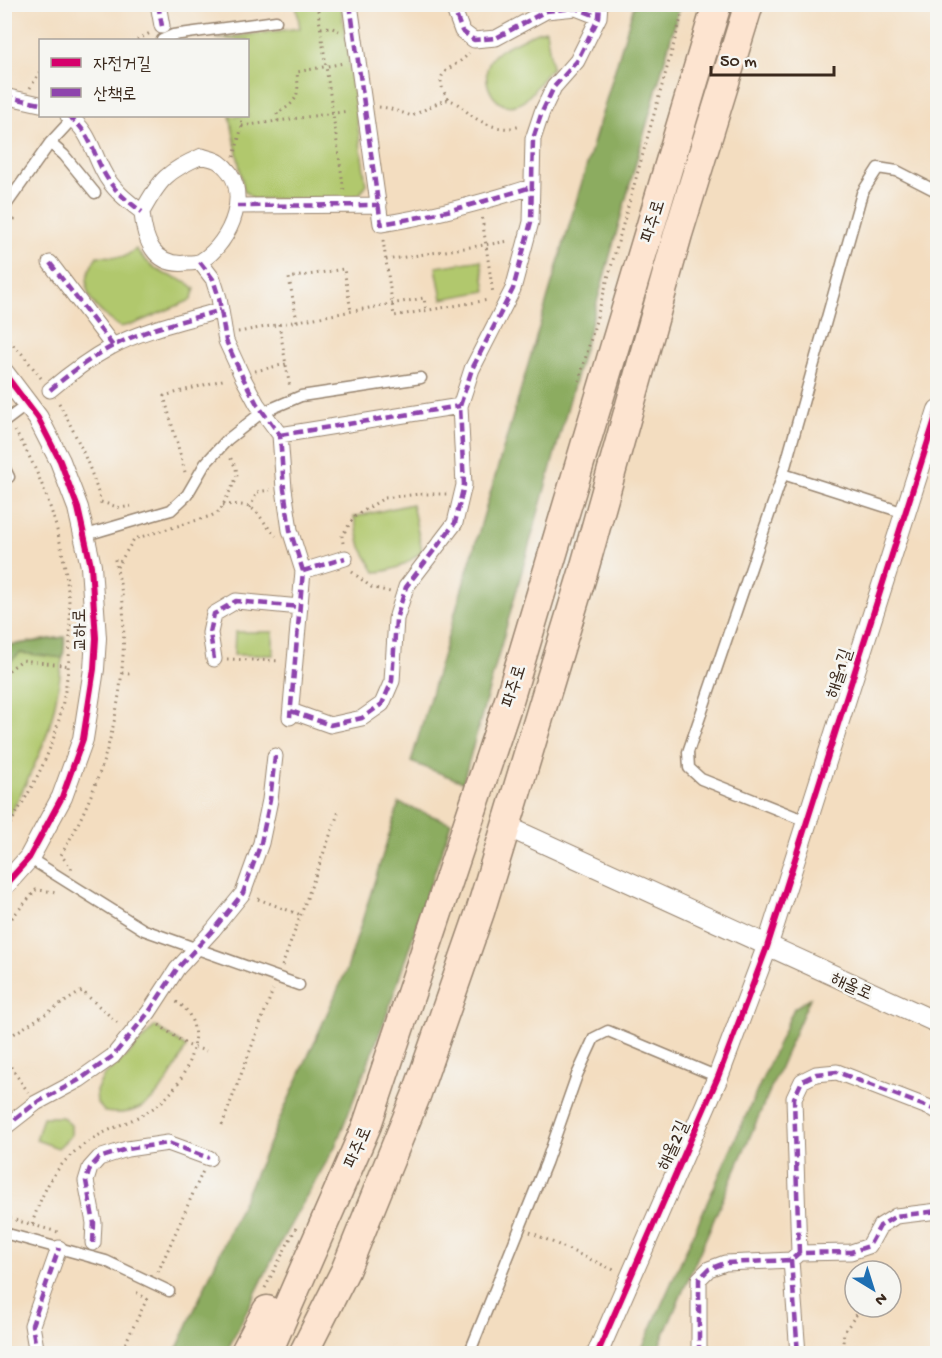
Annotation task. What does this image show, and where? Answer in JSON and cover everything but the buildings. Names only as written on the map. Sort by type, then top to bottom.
[{"type":"main road","name":"파주로","points":[[267,1353],[367,1125],[510,697],[717,4]]},
{"type":"main road","name":"파주로","points":[[303,1353],[345,1271],[416,1096],[480,912],[583,573],[678,234],[749,9]]},
{"type":"main road","points":[[244,1353],[300,1245],[336,1195]]},
{"type":"street","points":[[158,4],[162,33]]},
{"type":"street","points":[[350,4],[381,224],[421,218],[531,187]]},
{"type":"street","points":[[200,262],[213,279],[226,341],[241,375],[280,435],[290,530],[300,563],[300,607],[290,714],[330,724],[362,718],[382,704],[392,681],[392,645],[396,619],[406,587],[455,523],[463,489],[460,406],[472,369],[513,289],[531,222],[533,139],[554,87],[577,61],[600,11],[576,8],[546,11],[496,38],[474,40],[462,31],[452,4]]},
{"type":"street","points":[[4,96],[39,104]]},
{"type":"street","points":[[72,117],[81,126],[92,144],[104,172],[119,194],[142,212]]},
{"type":"street","points":[[202,156],[220,163],[233,179],[237,206],[231,226],[219,244],[200,262],[175,264],[155,254],[143,233],[142,212],[156,187],[176,167],[202,156]]},
{"type":"street","points":[[237,206],[378,205]]},
{"type":"street","points":[[50,263],[113,346]]},
{"type":"street","points":[[50,390],[82,364],[113,346],[161,327],[221,310]]},
{"type":"street","name":"교하로","points":[[4,373],[38,418],[60,461],[78,508],[86,535],[91,566],[96,638],[94,669],[83,739],[62,797],[29,858],[4,886]]},
{"type":"street","points":[[280,435],[460,406]]},
{"type":"street","name":"해올1길","points":[[768,947],[938,410]]},
{"type":"street","points":[[300,563],[345,558]]},
{"type":"street","points":[[214,659],[210,633],[214,614],[236,601],[300,607]]},
{"type":"street","points":[[4,1128],[36,1103],[79,1080],[113,1056],[146,1015],[177,969],[243,893],[261,843],[270,800],[275,756]]},
{"type":"street","name":"해올로","points":[[506,826],[938,1023]]},
{"type":"street","name":"해올2길","points":[[597,1353],[718,1077],[768,947]]},
{"type":"street","points":[[798,1353],[794,1098],[802,1081],[816,1074],[837,1072],[938,1111]]},
{"type":"street","points":[[93,1243],[94,1223],[86,1181],[90,1168],[99,1158],[127,1149],[168,1143],[208,1158]]},
{"type":"street","points":[[699,1353],[699,1279],[709,1269],[725,1263],[851,1252],[868,1246],[880,1226],[896,1216],[938,1211]]},
{"type":"street","points":[[38,1353],[33,1325],[59,1248]]},
{"type":"lane","points":[[162,33],[174,35],[276,21]]},
{"type":"lane","points":[[4,207],[50,143],[72,117]]},
{"type":"lane","points":[[50,143],[64,155],[95,193]]},
{"type":"lane","points":[[807,821],[701,779],[689,768],[688,752],[783,474],[862,193],[878,168],[897,171],[938,192]]},
{"type":"lane","points":[[86,535],[171,510],[187,495],[205,464],[227,440],[263,412],[302,396],[422,378]]},
{"type":"lane","points":[[7,421],[28,404]]},
{"type":"lane","points":[[783,474],[905,513]]},
{"type":"lane","points":[[29,858],[144,930],[299,985]]},
{"type":"lane","points":[[469,1353],[546,1163],[577,1075],[594,1038],[609,1031],[718,1077]]},
{"type":"lane","points":[[4,1233],[106,1262],[169,1291]]},
{"type":"path","points":[[317,4],[346,205]]},
{"type":"path","points":[[578,386],[685,4]]},
{"type":"path","points":[[474,40],[468,55],[447,68],[443,75],[442,89],[448,99],[457,103],[472,116],[494,126],[511,129],[539,120]]},
{"type":"path","points":[[278,121],[277,112],[294,101],[299,91],[297,72],[358,61]]},
{"type":"path","points":[[242,126],[365,108],[388,108],[412,116],[429,109],[438,101],[448,99]]},
{"type":"path","points":[[227,171],[237,153],[242,126],[241,117]]},
{"type":"path","points":[[381,224],[394,316],[494,299],[480,203]]},
{"type":"path","points":[[386,260],[526,238]]},
{"type":"path","points":[[297,321],[289,278],[344,269],[351,311]]},
{"type":"path","points":[[225,334],[424,298],[426,311]]},
{"type":"path","points":[[4,337],[19,350],[50,390],[79,440],[96,482],[102,507]]},
{"type":"path","points":[[186,477],[164,396],[286,364]]},
{"type":"path","points":[[4,834],[37,777],[58,724],[70,666],[70,632],[64,557],[25,447],[7,421]]},
{"type":"path","points":[[116,569],[134,539],[211,516],[220,511],[237,477],[236,468],[230,459],[231,452]]},
{"type":"path","points":[[250,508],[257,492],[284,489]]},
{"type":"path","points":[[403,596],[371,587],[354,574],[345,558],[342,536],[354,517],[384,498],[420,494],[444,495],[463,489]]},
{"type":"path","points":[[223,505],[241,504],[258,511],[272,533],[300,563]]},
{"type":"path","points":[[214,659],[294,661]]},
{"type":"path","points":[[4,674],[22,660],[70,666]]},
{"type":"path","points":[[122,673],[130,674]]},
{"type":"path","points":[[282,968],[339,811]]},
{"type":"path","points":[[61,855],[75,872]]},
{"type":"path","points":[[4,927],[36,890]]},
{"type":"path","points":[[243,893],[301,915]]},
{"type":"path","points":[[222,1125],[274,987]]},
{"type":"path","points":[[4,1040],[82,991],[130,1034]]},
{"type":"path","points":[[32,1224],[50,1180],[68,1158],[90,1138],[154,1109],[172,1090],[185,1070],[194,1047],[195,1030],[190,1014],[178,1002],[158,998]]},
{"type":"path","points":[[146,1015],[187,1045],[206,1051]]},
{"type":"path","points":[[118,1024],[125,1017]]},
{"type":"path","points":[[4,1057],[36,1103]]},
{"type":"path","points":[[156,1275],[208,1158]]},
{"type":"path","points":[[262,1294],[303,1214]]},
{"type":"path","points":[[520,1227],[630,1278]]},
{"type":"path","points":[[120,1353],[147,1299],[129,1288]]},
{"type":"path","points":[[842,1353],[844,1332],[853,1319]]},
{"type":"path","points":[[899,1353],[938,1348]]},
{"type":"green space","points":[[296,5],[341,5],[366,185],[360,194],[351,198],[253,199],[244,190],[230,117],[249,117],[249,39],[216,39],[300,28]]},
{"type":"green space","points":[[634,5],[680,5],[463,782],[411,762]]},
{"type":"green space","points":[[546,30],[552,68],[521,103],[512,106],[497,101],[488,87],[487,69],[490,61],[504,48]]},
{"type":"green space","points":[[136,249],[157,269],[185,281],[195,289],[191,300],[134,324],[120,327],[94,304],[89,296],[87,278],[97,256],[124,257]]},
{"type":"green space","points":[[481,260],[486,291],[442,299],[436,267]]},
{"type":"green space","points":[[412,504],[422,551],[401,566],[375,572],[361,547],[354,517]]},
{"type":"green space","points":[[235,632],[273,632],[273,655],[234,655]]},
{"type":"green space","points":[[65,637],[50,725],[22,792],[5,824],[5,646]]},
{"type":"green space","points":[[65,637],[63,658],[20,653],[5,666],[5,646]]},
{"type":"green space","points":[[399,803],[451,823],[386,1017],[335,1147],[283,1238],[226,1353],[175,1353],[347,969]]},
{"type":"green space","points":[[810,998],[656,1353],[640,1353],[794,1008]]},
{"type":"green space","points":[[155,1026],[186,1047],[172,1073],[156,1096],[146,1104],[135,1110],[121,1113],[105,1112],[97,1103],[96,1091],[104,1075],[130,1053]]},
{"type":"green space","points":[[43,1117],[62,1117],[71,1125],[71,1136],[58,1148],[36,1140]]},
{"type":"marked path","points":[[158,4],[162,26]]},
{"type":"marked path","points":[[350,4],[381,224],[457,208],[531,187]]},
{"type":"marked path","points":[[452,4],[462,31],[474,40],[496,38],[546,11],[576,8],[599,17]]},
{"type":"marked path","points":[[291,711],[330,725],[362,718],[382,704],[392,681],[396,619],[406,587],[455,523],[464,485],[460,406],[472,369],[513,289],[531,222],[533,139],[554,87],[577,61],[599,17],[600,4]]},
{"type":"marked path","points":[[4,96],[39,104]]},
{"type":"marked path","points":[[69,117],[85,134],[103,171],[115,189],[142,212]]},
{"type":"marked path","points":[[237,206],[379,205]]},
{"type":"marked path","points":[[200,262],[213,279],[219,298],[226,341],[243,378],[257,404],[280,435],[290,530],[303,571],[290,717]]},
{"type":"marked path","points":[[50,263],[113,346]]},
{"type":"marked path","points":[[50,390],[87,362],[124,341],[151,330],[221,310]]},
{"type":"marked path","points":[[280,435],[460,406]]},
{"type":"marked path","points":[[303,571],[345,558]]},
{"type":"marked path","points":[[214,659],[210,633],[214,614],[236,601],[300,607]]},
{"type":"marked path","points":[[4,1128],[36,1103],[79,1080],[113,1056],[149,1012],[177,969],[243,893],[261,843],[270,800],[275,756]]},
{"type":"marked path","points":[[799,1253],[794,1098],[802,1081],[816,1074],[837,1072],[938,1111]]},
{"type":"marked path","points":[[93,1243],[94,1223],[86,1181],[90,1168],[99,1158],[127,1149],[168,1143],[209,1158]]},
{"type":"marked path","points":[[699,1354],[699,1279],[709,1269],[725,1263],[791,1260],[799,1253],[851,1252],[869,1246],[880,1226],[896,1216],[938,1211]]},
{"type":"marked path","points":[[37,1354],[32,1325],[59,1248]]},
{"type":"marked path","points":[[791,1260],[798,1354]]},
{"type":"cycle path","points":[[4,373],[38,418],[60,461],[78,508],[91,566],[96,638],[94,669],[83,739],[62,797],[29,858],[4,886]]},
{"type":"cycle path","points":[[597,1354],[718,1077],[767,947],[938,410]]}]
